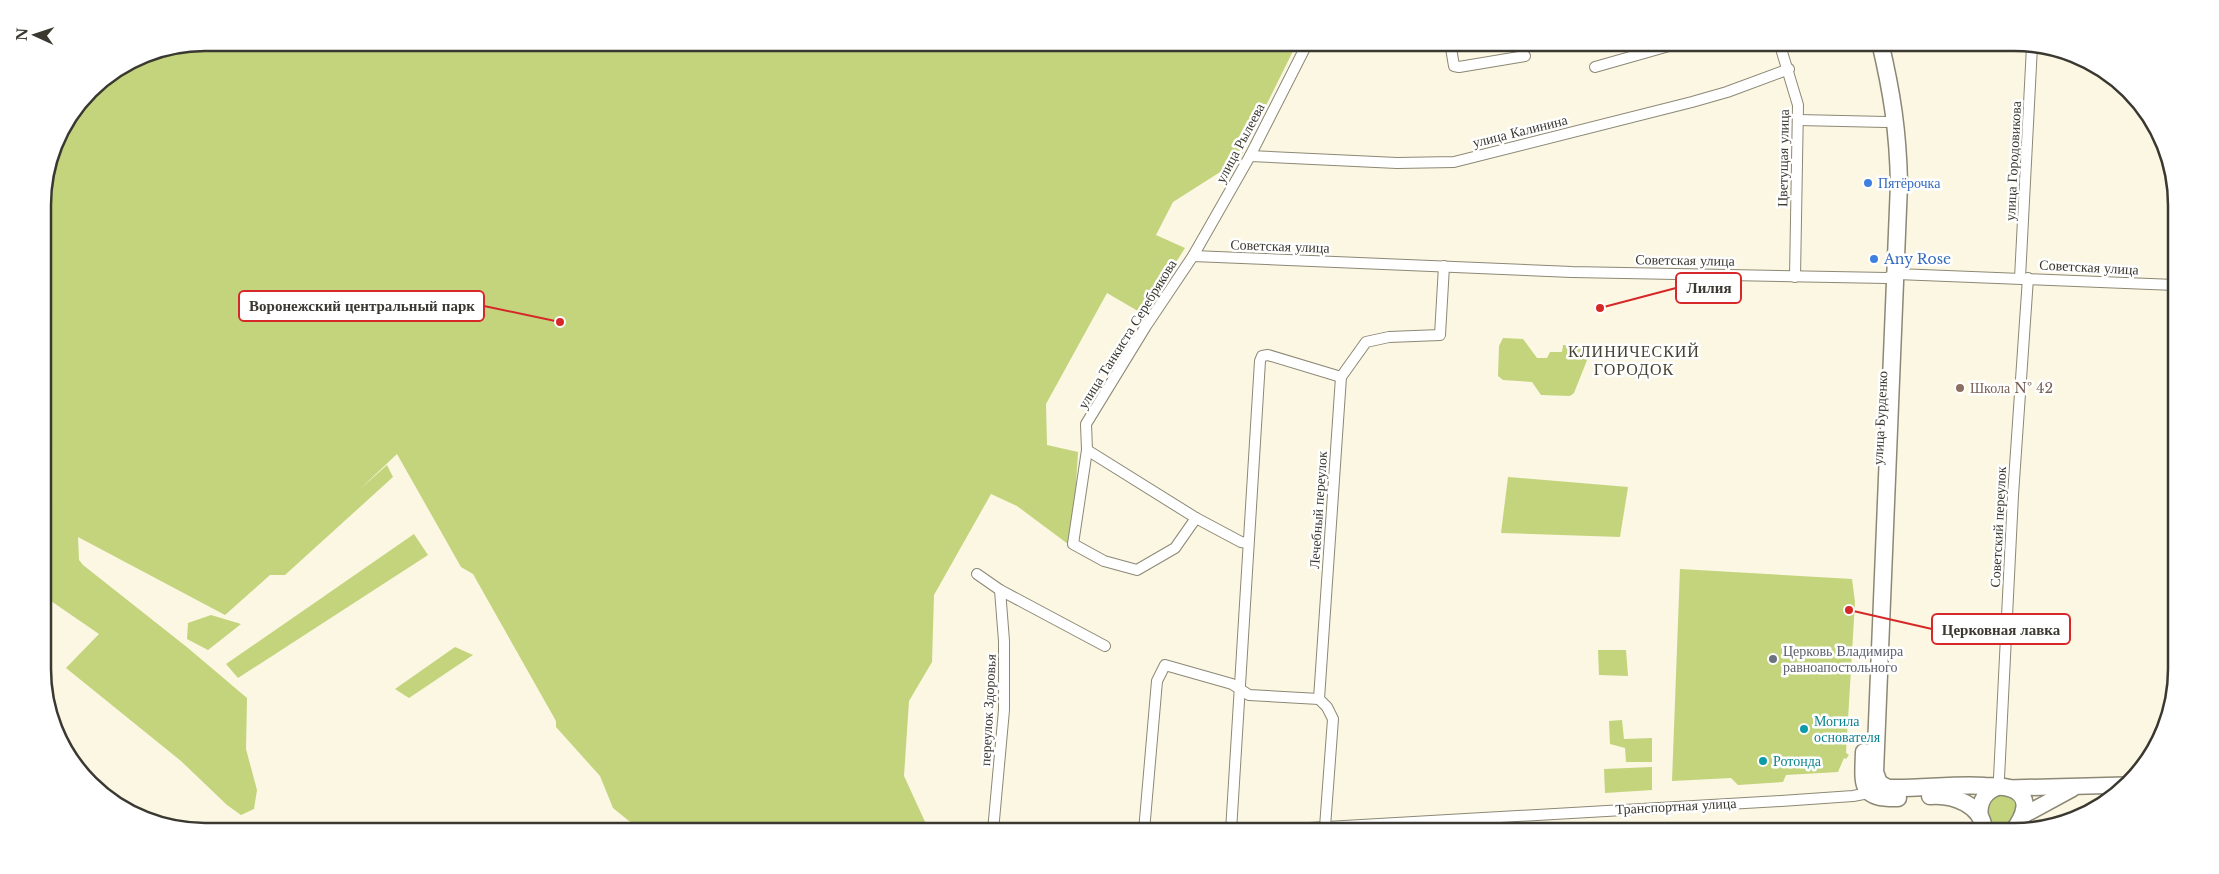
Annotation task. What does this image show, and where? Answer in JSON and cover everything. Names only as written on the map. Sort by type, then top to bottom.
[{"type":"main road","name":"улица Бурденко","points":[[1873,51],[1884,100],[1886,122],[1890,182],[1892,276]]},
{"type":"main road","name":"улица Бурденко","points":[[1877,791],[1875,766],[1898,140],[1892,95],[1882,51]]},
{"type":"main road","points":[[2003,784],[2022,799],[2025,806],[2024,815]]},
{"type":"main road","points":[[1986,822],[1982,798],[1988,791],[2003,784]]},
{"type":"main road","points":[[1877,791],[2003,784],[2076,787],[2114,785]]},
{"type":"main road","points":[[2019,822],[2024,815],[2076,787]]},
{"type":"main road","points":[[1877,791],[1885,798],[1945,796],[1965,803],[1983,822]]},
{"type":"street","name":"улица Рылеева","points":[[1193,256],[1250,156],[1303,51]]},
{"type":"street","points":[[1452,51],[1454,66],[1459,67],[1524,56]]},
{"type":"street","points":[[1595,67],[1652,51]]},
{"type":"street","name":"Цветущая улица","points":[[1782,51],[1798,105],[1794,276]]},
{"type":"street","name":"улица Городовикова","points":[[2024,278],[2032,53]]},
{"type":"street","name":"улица Калинина","points":[[1250,156],[1397,163],[1454,162],[1692,102],[1727,92],[1789,69]]},
{"type":"street","points":[[1798,120],[1886,122]]},
{"type":"street","name":"Советская улица","points":[[1193,256],[1572,272],[2024,278],[2168,285]]},
{"type":"street","name":"улица Танкиста Серебрякова","points":[[1193,256],[1146,326],[1086,424],[1086,450],[1073,544],[1104,561],[1137,570],[1175,548],[1196,518]]},
{"type":"street","points":[[1231,822],[1238,688],[1260,361],[1262,356],[1268,355],[1341,378],[1366,342],[1388,337],[1440,335],[1444,266]]},
{"type":"street","name":"Советский переулок","points":[[2003,784],[2013,495],[2024,278]]},
{"type":"street","name":"Лечебный переулок","points":[[1319,699],[1341,378]]},
{"type":"street","points":[[1086,450],[1196,518],[1240,542],[1248,543]]},
{"type":"street","points":[[977,574],[1000,590],[1105,646]]},
{"type":"street","name":"переулок Здоровья","points":[[994,823],[1004,710],[1004,642],[1000,590]]},
{"type":"street","points":[[1145,822],[1156,681],[1165,666],[1232,684],[1249,695],[1319,699],[1327,707],[1333,719],[1325,822]]},
{"type":"street","name":"Транспортная улица","points":[[1396,822],[1877,791]]},
{"type":"green space","points":[[206,51],[1293,51],[1239,160],[1173,202],[1156,235],[1185,248],[1143,314],[1107,293],[1046,404],[1047,445],[1078,452],[1074,515],[1068,544],[1017,506],[991,494],[934,595],[932,662],[909,701],[904,776],[925,823],[633,823],[629,821],[613,808],[600,776],[556,727],[556,721],[473,574],[461,567],[397,454],[359,490],[387,465],[393,477],[285,575],[270,575],[225,615],[78,537],[79,560],[83,565],[188,648],[247,698],[246,749],[257,790],[254,809],[241,815],[227,805],[181,761],[66,668],[99,634],[51,601],[52,195],[57,166],[72,128],[83,112],[104,90],[120,77],[137,67],[156,59]]},
{"type":"green space","points":[[1503,338],[1523,339],[1537,358],[1547,358],[1550,352],[1562,352],[1563,345],[1590,347],[1591,350],[1574,393],[1570,396],[1541,395],[1532,382],[1503,380],[1498,376],[1499,346]]},
{"type":"green space","points":[[1508,477],[1628,487],[1620,537],[1501,533]]},
{"type":"green space","points":[[414,534],[428,555],[238,678],[226,664]]},
{"type":"green space","points":[[1680,569],[1852,579],[1855,602],[1846,753],[1849,755],[1846,759],[1844,758],[1838,772],[1786,775],[1783,782],[1738,785],[1731,778],[1672,781]]},
{"type":"green space","points":[[211,615],[241,624],[208,650],[187,639],[188,623]]},
{"type":"green space","points":[[455,647],[473,655],[409,698],[395,689]]},
{"type":"green space","points":[[1598,650],[1626,650],[1628,676],[1599,675]]},
{"type":"green space","points":[[1622,720],[1624,739],[1652,738],[1652,762],[1626,762],[1625,748],[1610,744],[1609,721]]},
{"type":"green space","points":[[1652,767],[1652,790],[1605,793],[1604,769]]},
{"type":"green space","points":[[2002,794],[2013,799],[2018,810],[2011,822],[1993,822],[1986,810],[1991,799]]},
{"type":"place","name":"Пятёрочка","points":[[1868,183]]},
{"type":"place","name":"Any Rose","points":[[1874,259]]},
{"type":"place","name":"Лилия","points":[[1600,308]]},
{"type":"place","name":"Воронежский центральный парк","points":[[560,322]]},
{"type":"place","name":"Школа № 42","points":[[1960,388]]},
{"type":"place","name":"Церковная лавка","points":[[1849,610]]},
{"type":"place","name":"Церковь Владимира равноапостольного","points":[[1773,659]]},
{"type":"place","name":"Могила основателя","points":[[1804,729]]},
{"type":"place","name":"Ротонда","points":[[1763,761]]},
{"type":"district","name":"КЛИНИЧЕСКИЙ ГОРОДОК","points":[[1634,360]]}]
